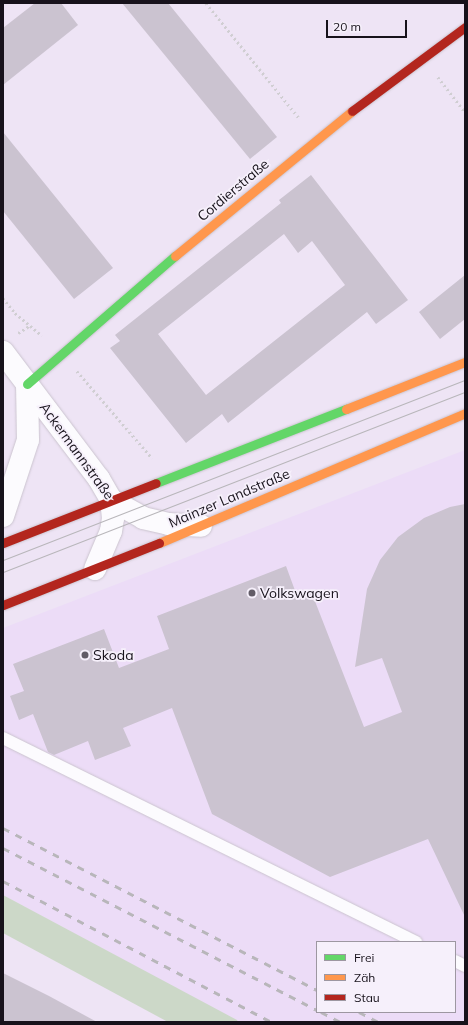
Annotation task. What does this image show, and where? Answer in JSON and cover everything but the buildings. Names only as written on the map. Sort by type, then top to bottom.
[{"type":"main road","name":"Cordierstraße","points":[[27,384],[61,352],[316,138],[465,27]]},
{"type":"main road","points":[[3,543],[465,362]]},
{"type":"main road","name":"Mainzer Landstraße","points":[[3,605],[201,526],[465,413]]},
{"type":"street","name":"Ackermannstraße","points":[[3,352],[99,479],[111,500],[143,518],[168,524],[201,526]]},
{"type":"street","name":"Ackermannstraße","points":[[3,516],[28,440],[27,384]]},
{"type":"street","points":[[95,569],[111,531],[113,518],[111,500]]},
{"type":"lane","points":[[3,738],[414,941]]},
{"type":"lane","points":[[456,962],[465,966]]},
{"type":"path","points":[[206,3],[316,138]]},
{"type":"path","points":[[423,58],[465,112]]},
{"type":"path","points":[[3,298],[15,313],[61,352],[153,460]]},
{"type":"shaded area","points":[[465,450],[465,1022],[238,1022],[3,895],[3,628]]},
{"type":"green space","points":[[3,895],[237,1020],[238,1022],[168,1022],[3,933]]},
{"type":"tram line","points":[[3,560],[465,380]]},
{"type":"tram line","points":[[3,572],[465,392]]},
{"type":"railway","points":[[3,828],[316,989]]},
{"type":"railway","points":[[3,848],[316,1009]]},
{"type":"railway","points":[[3,881],[271,1022]]},
{"type":"railway","points":[[323,1013],[341,1022]]},
{"type":"railway","points":[[361,1013],[379,1022]]},
{"type":"traffic: fast","points":[[27,384],[175,256]]},
{"type":"traffic: fast","points":[[156,483],[346,409]]},
{"type":"traffic: slow","points":[[175,256],[352,111]]},
{"type":"traffic: slow","points":[[346,409],[465,362]]},
{"type":"traffic: slow","points":[[159,543],[465,413]]},
{"type":"traffic: jam","points":[[352,111],[465,27]]},
{"type":"traffic: jam","points":[[3,543],[156,483]]},
{"type":"traffic: jam","points":[[3,605],[159,543]]},
{"type":"place","name":"Volkswagen","points":[[252,593]]},
{"type":"place","name":"Skoda","points":[[85,655]]}]
